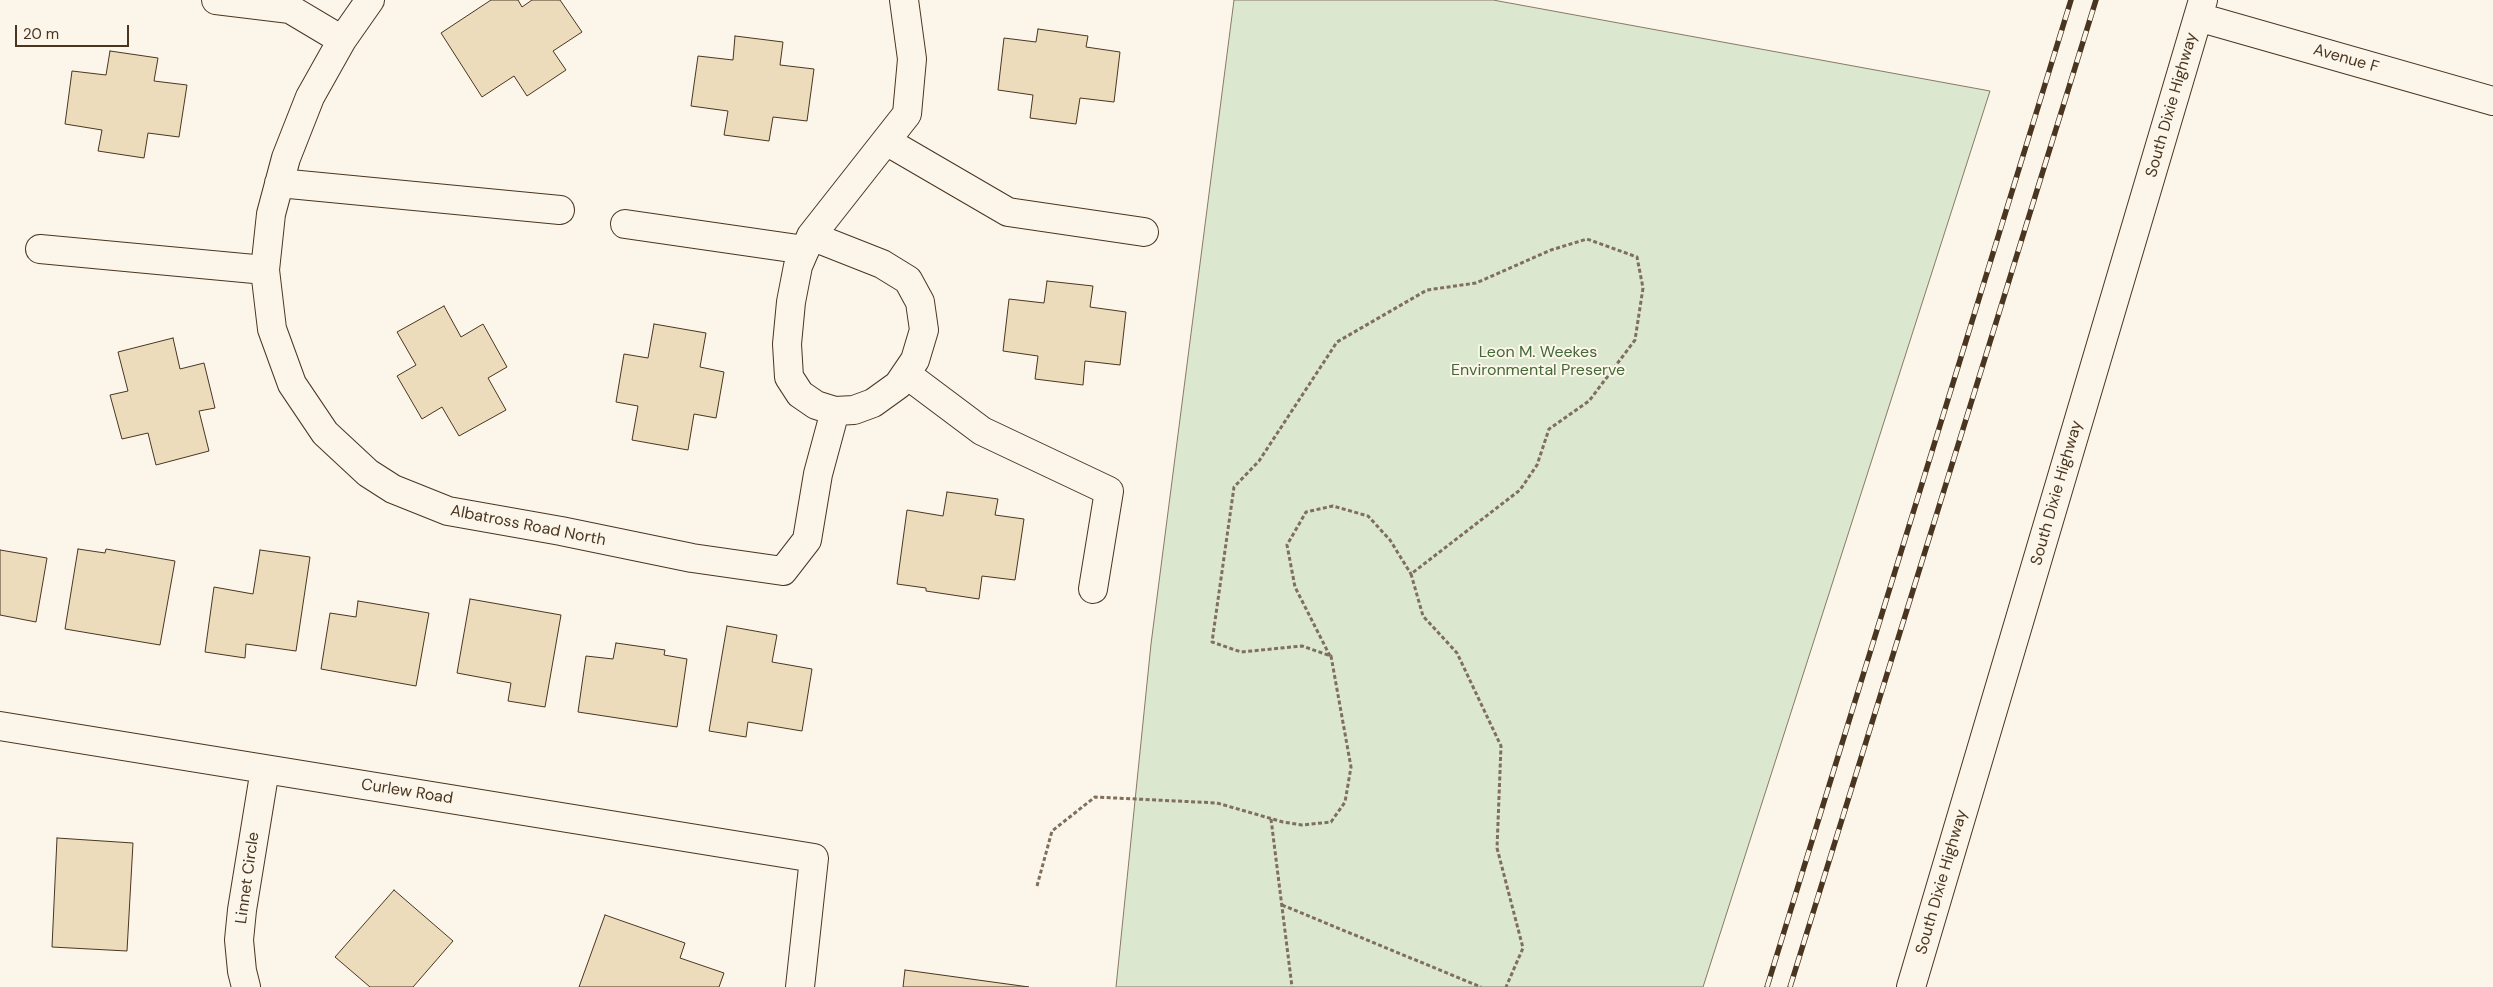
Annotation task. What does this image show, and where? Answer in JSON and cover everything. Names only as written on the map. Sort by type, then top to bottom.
[{"type":"street","points":[[216,0],[290,10],[342,40]]},
{"type":"street","name":"Albatross Road North","points":[[370,0],[342,40],[310,97],[286,158],[271,214],[265,270],[272,329],[292,384],[325,433],[368,473],[393,489],[448,512],[561,531],[692,558],[783,571],[807,540],[818,474],[834,411]]},
{"type":"street","points":[[625,224],[808,243],[882,264],[908,280],[920,302],[924,330],[916,360],[898,384],[872,403],[854,410],[834,411],[816,405],[800,394],[789,378],[787,344],[791,302],[798,266],[808,243],[907,114],[912,59],[904,0]]},
{"type":"street","name":"Avenue F","points":[[2201,9],[2493,101]]},
{"type":"street","name":"South Dixie Highway","points":[[1911,987],[2201,9]]},
{"type":"street","points":[[886,141],[1008,212],[1144,232]]},
{"type":"street","points":[[279,183],[560,210]]},
{"type":"street","points":[[40,249],[265,270]]},
{"type":"street","points":[[906,374],[982,431],[1109,490],[1093,589]]},
{"type":"street","name":"Curlew Road","points":[[0,726],[814,858],[800,987]]},
{"type":"street","name":"Linnet Circle","points":[[246,987],[242,971],[239,940],[242,910],[265,769]]},
{"type":"path","points":[[1331,656],[1302,646],[1241,652],[1212,642],[1234,487],[1259,461],[1337,342],[1427,290],[1476,283],[1550,250],[1587,238],[1637,257],[1643,288],[1635,340],[1589,401],[1549,429],[1537,465],[1520,490],[1411,574]]},
{"type":"path","points":[[1037,886],[1052,831],[1095,797],[1217,804],[1271,819],[1302,825],[1331,822],[1345,802],[1351,767],[1331,656],[1295,587],[1287,545],[1306,512],[1333,506],[1368,516],[1390,540],[1411,574],[1423,616],[1457,653],[1501,746],[1497,848],[1523,948],[1506,987]]},
{"type":"path","points":[[1271,819],[1292,987]]},
{"type":"path","points":[[1282,905],[1481,987]]},
{"type":"green space","name":"Leon M. Weekes Environmental Preserve","points":[[1234,0],[1493,0],[1990,91],[1703,987],[1116,987],[1151,644]]},
{"type":"building","points":[[491,0],[518,0],[522,7],[532,0],[560,0],[582,32],[553,51],[566,70],[527,96],[514,76],[482,97],[441,33]]},
{"type":"building","points":[[1038,29],[1088,36],[1086,47],[1120,52],[1114,102],[1080,98],[1076,124],[1030,118],[1033,95],[998,90],[1004,38],[1036,42]]},
{"type":"building","points":[[735,36],[783,42],[780,65],[814,69],[807,121],[773,117],[769,141],[724,135],[728,111],[691,106],[698,56],[733,60]]},
{"type":"building","points":[[110,51],[158,58],[154,81],[187,85],[179,137],[148,133],[144,158],[98,151],[102,130],[65,124],[72,71],[106,75]]},
{"type":"building","points":[[1047,281],[1093,286],[1090,307],[1126,312],[1120,365],[1085,361],[1083,385],[1035,379],[1038,356],[1003,351],[1009,299],[1044,303]]},
{"type":"building","points":[[444,306],[461,337],[483,324],[507,367],[488,378],[506,410],[459,436],[442,407],[422,419],[397,376],[416,365],[397,332]]},
{"type":"building","points":[[654,324],[706,333],[700,367],[724,372],[716,418],[694,414],[688,450],[632,440],[638,406],[616,402],[624,354],[648,358]]},
{"type":"building","points":[[173,338],[180,369],[204,363],[215,408],[199,411],[209,451],[156,465],[148,433],[122,439],[110,395],[128,391],[118,352]]},
{"type":"building","points":[[947,492],[998,499],[995,515],[1024,519],[1015,580],[982,576],[979,599],[926,591],[926,588],[897,584],[907,510],[943,516]]},
{"type":"building","points":[[78,549],[105,553],[106,549],[175,561],[160,645],[65,629]]},
{"type":"building","points":[[0,550],[47,558],[36,622],[0,615]]},
{"type":"building","points":[[260,550],[310,557],[296,651],[246,644],[245,658],[205,652],[214,587],[253,594]]},
{"type":"building","points":[[470,599],[561,615],[545,707],[508,701],[511,683],[457,673]]},
{"type":"building","points":[[358,601],[429,613],[416,686],[321,669],[330,613],[356,617]]},
{"type":"building","points":[[727,626],[777,635],[772,662],[812,669],[802,731],[748,722],[746,737],[709,731]]},
{"type":"building","points":[[616,643],[665,650],[664,655],[687,659],[677,727],[578,712],[586,656],[613,659]]},
{"type":"building","points":[[57,838],[133,843],[127,951],[52,947]]},
{"type":"building","points":[[394,890],[453,941],[413,987],[370,987],[335,957]]},
{"type":"building","points":[[605,915],[685,943],[680,958],[724,973],[719,987],[579,987]]},
{"type":"building","points":[[905,970],[1029,987],[903,987]]},
{"type":"railway","points":[[1767,987],[2071,0]]},
{"type":"railway","points":[[1790,987],[2096,0]]}]
